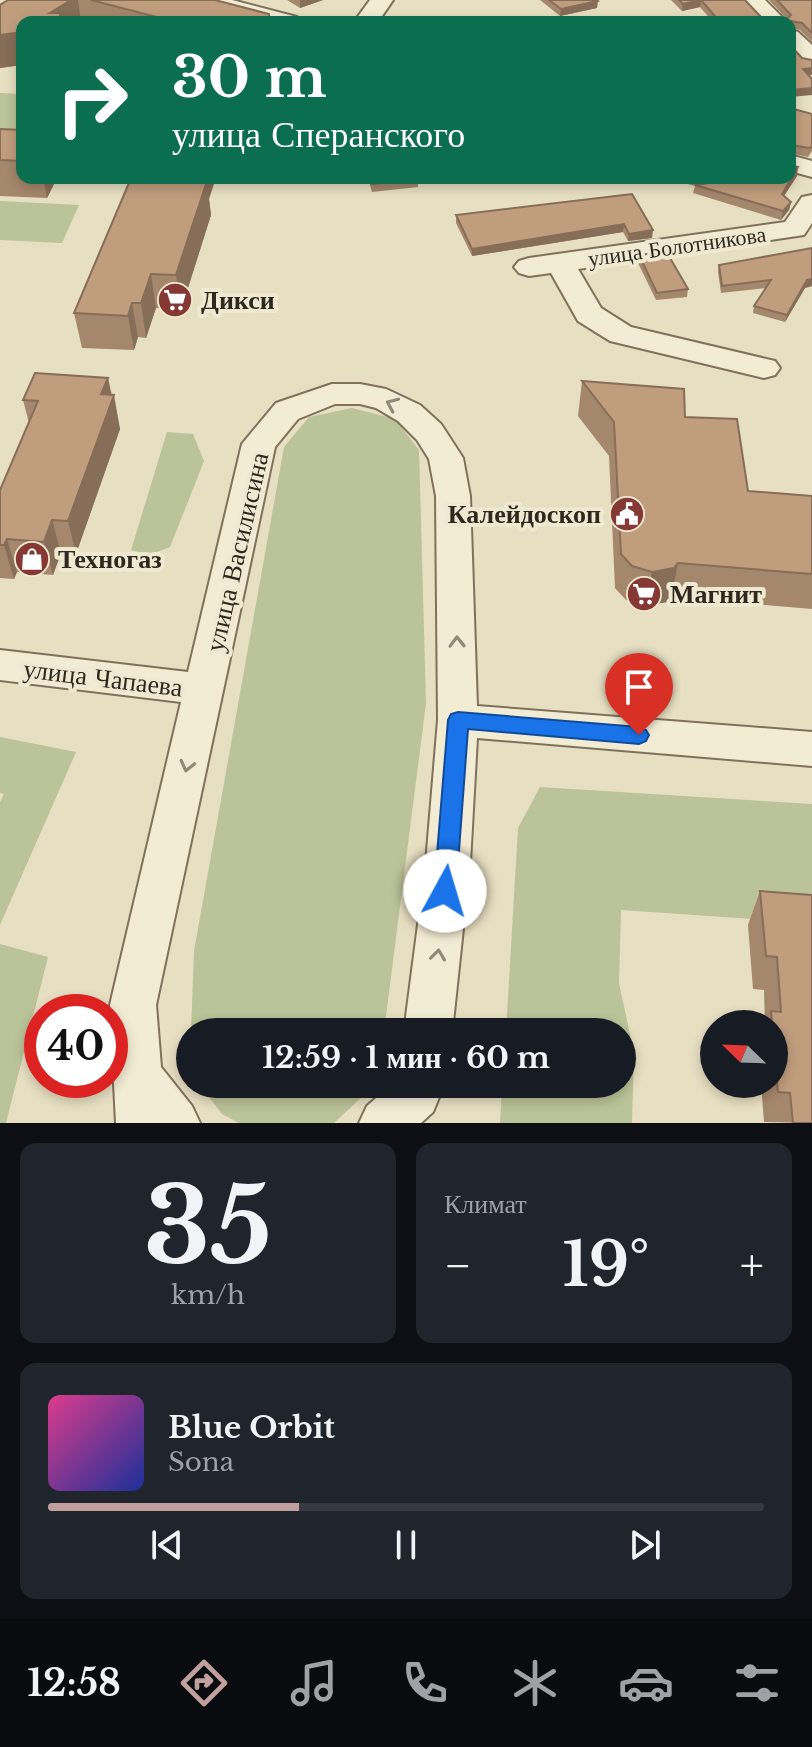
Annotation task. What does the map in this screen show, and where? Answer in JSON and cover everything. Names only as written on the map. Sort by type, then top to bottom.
[{"type":"street","points":[[205,0],[266,16]]},
{"type":"street","points":[[752,0],[769,16]]},
{"type":"street","points":[[796,43],[812,58]]},
{"type":"street","name":"улица Болотникова","points":[[529,267],[794,229],[812,203]]},
{"type":"street","points":[[560,263],[589,314],[621,334],[764,368]]},
{"type":"street","name":"улица Василисина","points":[[141,1123],[133,1005],[259,444],[287,411],[332,394],[360,394],[386,400],[409,413],[429,432],[446,458],[453,496],[458,720],[448,863],[430,1018]]},
{"type":"street","name":"улица Чапаева","points":[[0,665],[206,690]]},
{"type":"street","points":[[458,720],[812,749]]},
{"type":"street","points":[[136,1073],[175,1123]]},
{"type":"green space","points":[[0,93],[16,94],[16,139],[0,138]]},
{"type":"green space","points":[[0,201],[79,205],[62,243],[0,240]]},
{"type":"green space","points":[[352,408],[395,419],[419,450],[426,703],[386,1018],[192,1018],[194,951],[284,447],[309,417]]},
{"type":"green space","points":[[167,432],[193,434],[204,461],[170,547],[149,555],[131,550]]},
{"type":"green space","points":[[0,737],[76,752],[0,925],[0,802],[4,794],[0,793]]},
{"type":"green space","points":[[540,787],[812,804],[812,923],[621,910],[619,983],[626,1018],[507,1018],[518,828]]},
{"type":"green space","points":[[0,944],[48,957],[39,994],[24,994],[24,1052],[6,1123],[0,1123]]},
{"type":"green space","points":[[210,1098],[361,1098],[334,1123],[239,1123],[222,1114]]},
{"type":"green space","points":[[501,1098],[633,1098],[632,1123],[500,1123]]},
{"type":"building","points":[[8,0],[71,0],[50,13],[60,13],[60,16],[16,16],[16,33],[0,35],[0,5]]},
{"type":"building","points":[[91,0],[215,0],[269,16],[153,16]]},
{"type":"building","points":[[549,0],[597,0],[598,1],[561,9]]},
{"type":"building","points":[[679,0],[701,0],[683,4]]},
{"type":"building","points":[[701,0],[745,0],[760,16],[715,16]]},
{"type":"building","points":[[777,0],[812,0],[812,33],[802,23],[796,22],[796,16],[790,16]]},
{"type":"building","points":[[796,52],[802,58],[812,60],[812,68],[803,69],[812,79],[812,88],[796,89]]},
{"type":"building","points":[[796,110],[812,114],[810,148],[796,146]]},
{"type":"building","points":[[0,129],[16,130],[16,161],[0,160]]},
{"type":"building","points":[[128,184],[206,184],[176,275],[151,274],[141,303],[132,303],[128,316],[74,313]]},
{"type":"building","points":[[788,184],[782,194],[791,202],[783,211],[695,185]]},
{"type":"building","points":[[632,194],[653,230],[629,234],[624,224],[472,249],[456,215]]},
{"type":"building","points":[[812,248],[812,279],[807,280],[787,315],[754,306],[771,280],[722,286],[719,265]]},
{"type":"building","points":[[666,251],[688,289],[657,293],[639,255]]},
{"type":"building","points":[[35,373],[108,378],[101,394],[114,395],[68,521],[52,520],[44,542],[7,539],[4,545],[0,545],[0,490],[38,401],[23,400]]},
{"type":"building","points":[[582,381],[684,389],[685,417],[737,419],[748,491],[812,496],[812,574],[678,563],[674,568],[652,572],[632,566],[621,554],[614,422]]},
{"type":"building","points":[[760,891],[812,895],[812,1123],[793,1123],[788,1093],[788,1010],[781,1010],[777,957],[766,956]]},
{"type":"place","name":"Дикси","points":[[175,300]]},
{"type":"place","name":"Калейдоскоп","points":[[627,514]]},
{"type":"place","name":"Техногаз","points":[[32,559]]},
{"type":"place","name":"Магнит","points":[[644,594]]},
{"type":"route","points":[[445,891],[458,720],[639,735]]}]
